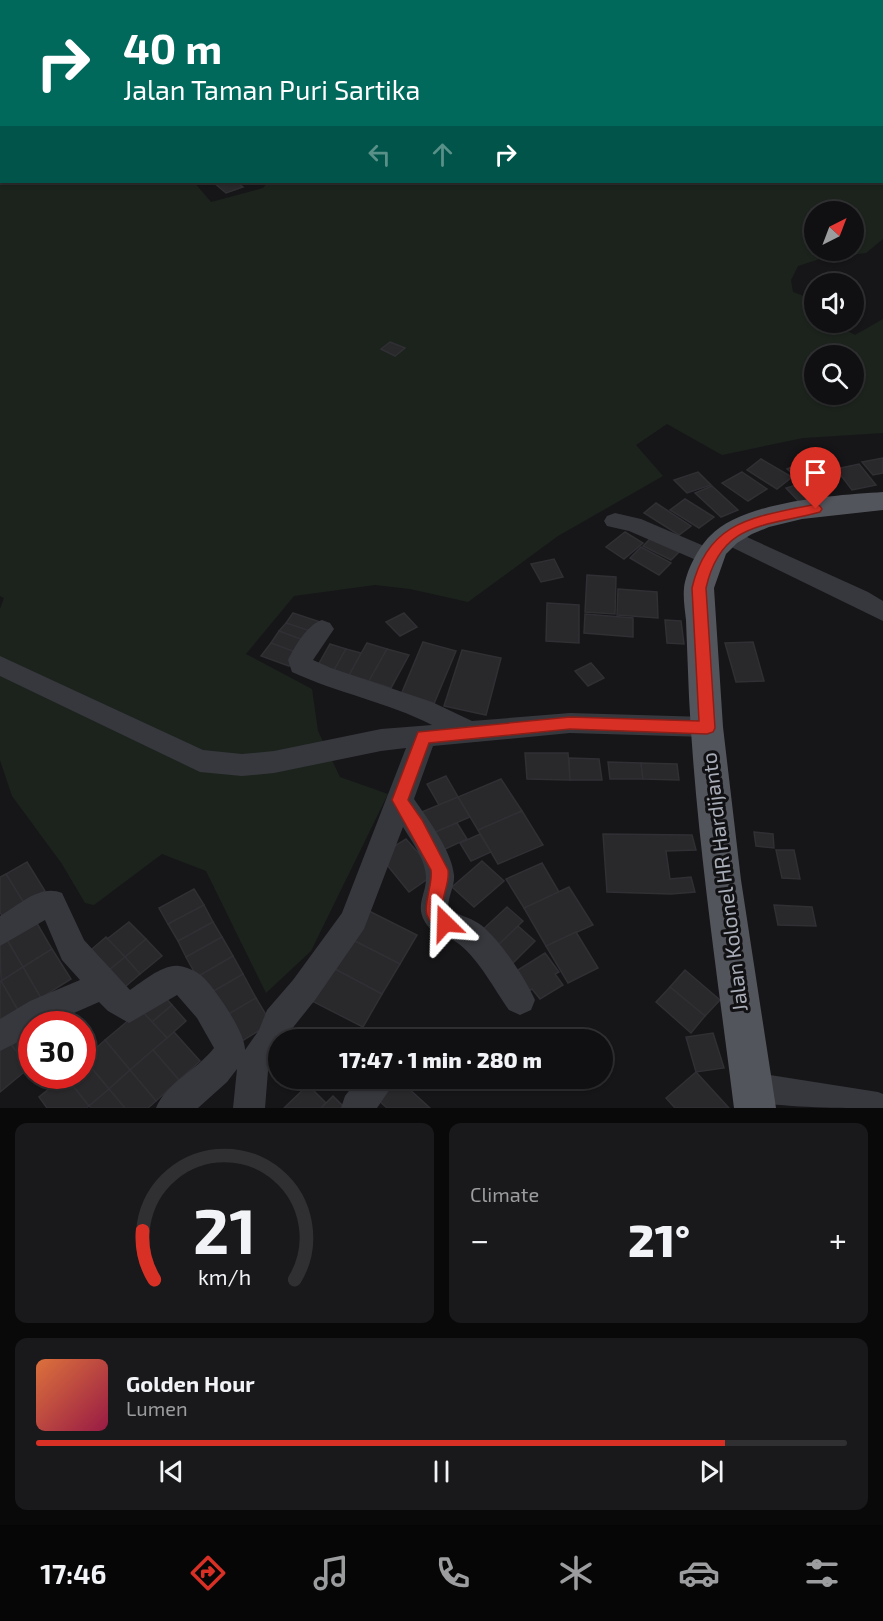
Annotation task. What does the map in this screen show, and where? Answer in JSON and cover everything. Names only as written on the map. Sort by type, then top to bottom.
[{"type":"main road","points":[[718,547],[756,521],[796,512],[883,501]]},
{"type":"main road","name":"Jalan Kolonel HR Hardijanto","points":[[718,547],[703,570],[699,588],[707,728],[723,880],[753,1098]]},
{"type":"street","points":[[615,521],[718,547],[860,598],[883,612]]},
{"type":"street","points":[[322,629],[300,660],[301,665],[322,675],[423,709],[467,731]]},
{"type":"street","points":[[0,665],[200,761],[219,764],[274,762],[381,741],[467,731],[570,723],[707,728]]},
{"type":"street","points":[[249,1108],[254,1066],[272,1039],[278,1021],[304,990],[354,920],[423,737]]},
{"type":"street","points":[[400,800],[416,825],[439,870],[440,878],[434,905],[435,914],[445,923],[472,936],[520,1000]]},
{"type":"street","points":[[0,932],[52,902],[72,950],[118,1001],[129,1008],[175,980],[186,982],[196,989],[230,1047],[228,1056],[222,1064],[172,1108]]},
{"type":"street","points":[[0,1036],[41,1012],[105,984]]},
{"type":"street","points":[[357,1108],[371,1089]]},
{"type":"street","points":[[753,1098],[878,1108]]},
{"type":"shaded area","points":[[0,183],[195,183],[211,202],[263,188],[267,183],[883,183],[883,239],[866,253],[864,253],[864,201],[804,201],[804,261],[814,261],[798,266],[791,280],[793,292],[804,296],[804,333],[851,333],[855,335],[864,333],[864,330],[883,319],[883,433],[803,438],[722,455],[667,424],[636,445],[663,476],[558,536],[468,602],[410,589],[375,585],[294,596],[246,654],[312,689],[318,731],[340,777],[388,794],[311,951],[266,993],[206,871],[162,854],[94,905],[85,903],[62,864],[12,796],[0,760],[0,609],[4,598],[0,596]]},
{"type":"building","points":[[214,183],[237,183],[243,187],[226,193]]},
{"type":"building","points":[[390,342],[405,348],[395,356],[381,349]]},
{"type":"building","points":[[811,456],[834,472],[820,480],[797,465]]},
{"type":"building","points":[[883,458],[883,473],[873,475],[862,462]]},
{"type":"building","points":[[761,459],[792,477],[777,489],[747,470]]},
{"type":"building","points":[[859,464],[876,485],[852,490],[836,469]]},
{"type":"building","points":[[796,465],[809,476],[801,480],[787,469]]},
{"type":"building","points":[[698,472],[711,485],[687,493],[674,480]]},
{"type":"building","points":[[742,472],[767,489],[748,501],[722,483]]},
{"type":"building","points":[[805,482],[824,501],[804,507],[786,488]]},
{"type":"building","points":[[712,486],[738,510],[721,517],[695,493]]},
{"type":"building","points":[[685,499],[714,517],[699,528],[670,510]]},
{"type":"building","points":[[656,503],[691,526],[679,535],[644,513]]},
{"type":"building","points":[[625,532],[643,543],[624,559],[606,547]]},
{"type":"building","points":[[652,537],[680,551],[671,560],[643,546]]},
{"type":"building","points":[[641,547],[671,563],[659,575],[630,558]]},
{"type":"building","points":[[554,559],[563,577],[541,582],[531,564]]},
{"type":"building","points":[[587,575],[616,577],[615,614],[585,612]]},
{"type":"building","points":[[618,589],[657,592],[658,618],[617,615]]},
{"type":"building","points":[[547,603],[579,605],[579,643],[546,641]]},
{"type":"building","points":[[293,613],[320,622],[313,632],[286,623]]},
{"type":"building","points":[[404,613],[417,627],[400,636],[386,622]]},
{"type":"building","points":[[585,614],[633,618],[633,637],[584,633]]},
{"type":"building","points":[[665,620],[681,621],[684,644],[667,643]]},
{"type":"building","points":[[286,623],[313,632],[306,641],[279,631]]},
{"type":"building","points":[[279,631],[306,641],[298,653],[271,643]]},
{"type":"building","points":[[423,642],[456,651],[433,706],[400,697]]},
{"type":"building","points":[[753,642],[764,681],[736,682],[725,643]]},
{"type":"building","points":[[271,643],[298,653],[289,666],[261,656]]},
{"type":"building","points":[[367,643],[387,649],[369,681],[349,675]]},
{"type":"building","points":[[330,644],[346,649],[334,670],[318,665]]},
{"type":"building","points":[[346,649],[361,653],[349,675],[334,670]]},
{"type":"building","points":[[387,649],[409,655],[391,688],[369,681]]},
{"type":"building","points":[[462,650],[501,658],[486,715],[444,706]]},
{"type":"building","points":[[591,663],[604,678],[588,686],[575,671]]},
{"type":"building","points":[[525,753],[568,753],[570,780],[527,779]]},
{"type":"building","points":[[569,758],[599,759],[602,780],[570,780]]},
{"type":"building","points":[[608,762],[641,763],[643,779],[610,779]]},
{"type":"building","points":[[641,763],[677,764],[679,780],[643,779]]},
{"type":"building","points":[[446,776],[458,797],[439,805],[427,784]]},
{"type":"building","points":[[501,779],[522,811],[478,830],[458,797]]},
{"type":"building","points":[[458,797],[470,817],[433,833],[422,812]]},
{"type":"building","points":[[522,811],[543,845],[498,864],[478,830]]},
{"type":"building","points":[[457,823],[467,839],[443,850],[433,833]]},
{"type":"building","points":[[754,832],[773,834],[774,848],[756,846]]},
{"type":"building","points":[[480,834],[491,852],[471,861],[460,843]]},
{"type":"building","points":[[603,834],[692,835],[696,850],[666,851],[670,879],[691,877],[695,892],[671,894],[607,892]]},
{"type":"building","points":[[406,839],[436,873],[409,892],[383,860],[385,852]]},
{"type":"building","points":[[776,850],[794,850],[800,879],[782,878]]},
{"type":"building","points":[[482,861],[504,881],[474,907],[452,887]]},
{"type":"building","points":[[27,862],[45,891],[24,903],[6,874]]},
{"type":"building","points":[[542,863],[559,892],[524,908],[506,879]]},
{"type":"building","points":[[6,874],[24,903],[2,916],[0,877]]},
{"type":"building","points":[[569,887],[593,925],[546,946],[524,908]]},
{"type":"building","points":[[194,889],[204,905],[168,924],[159,908]]},
{"type":"building","points":[[204,905],[213,922],[178,941],[168,924]]},
{"type":"building","points":[[774,905],[812,907],[816,926],[778,925]]},
{"type":"building","points":[[507,907],[523,921],[494,949],[477,935]]},
{"type":"building","points":[[369,911],[417,935],[400,964],[351,939]]},
{"type":"building","points":[[35,920],[52,949],[23,967],[6,938]]},
{"type":"building","points":[[129,922],[146,939],[125,957],[107,939]]},
{"type":"building","points":[[213,922],[222,937],[186,957],[178,941]]},
{"type":"building","points":[[518,926],[535,941],[511,965],[494,949]]},
{"type":"building","points":[[576,932],[598,968],[568,983],[546,946]]},
{"type":"building","points":[[106,937],[125,957],[103,975],[85,955]]},
{"type":"building","points":[[222,937],[233,956],[197,977],[186,957]]},
{"type":"building","points":[[6,938],[23,967],[1,981],[0,942]]},
{"type":"building","points":[[146,939],[162,956],[140,974],[125,957]]},
{"type":"building","points":[[351,939],[400,964],[382,994],[333,968]]},
{"type":"building","points":[[52,949],[71,979],[41,998],[23,967]]},
{"type":"building","points":[[545,953],[559,972],[555,974],[563,985],[540,999],[532,989],[524,994],[510,975]]},
{"type":"building","points":[[233,956],[243,974],[207,995],[197,977]]},
{"type":"building","points":[[125,957],[140,974],[119,992],[103,975]]},
{"type":"building","points":[[23,967],[41,998],[18,1011],[1,981]]},
{"type":"building","points":[[333,968],[382,994],[363,1027],[312,1001]]},
{"type":"building","points":[[685,970],[720,1000],[705,1016],[670,987]]},
{"type":"building","points":[[243,974],[256,998],[220,1019],[207,995]]},
{"type":"building","points":[[0,982],[18,1011],[0,1024]]},
{"type":"building","points":[[670,987],[705,1016],[691,1033],[656,1002]]},
{"type":"building","points":[[161,993],[172,1005],[152,1022],[141,1010]]},
{"type":"building","points":[[256,998],[271,1023],[234,1046],[220,1019]]},
{"type":"building","points":[[172,1005],[186,1021],[167,1038],[152,1022]]},
{"type":"building","points":[[141,1010],[167,1038],[130,1070],[105,1040]]},
{"type":"building","points":[[174,1032],[200,1061],[179,1080],[153,1050]]},
{"type":"building","points":[[713,1033],[724,1068],[696,1072],[686,1037]]},
{"type":"building","points":[[18,1040],[18,1054],[10,1043]]},
{"type":"building","points":[[105,1040],[130,1070],[109,1089],[96,1073],[96,1048]]},
{"type":"building","points":[[10,1043],[18,1054],[18,1077],[0,1092],[0,1051]]},
{"type":"building","points":[[153,1050],[179,1080],[156,1101],[130,1070]]},
{"type":"building","points":[[130,1070],[156,1101],[148,1108],[125,1108],[109,1089]]},
{"type":"building","points":[[696,1072],[729,1108],[675,1108],[666,1098]]},
{"type":"building","points":[[96,1073],[109,1089],[89,1106],[75,1089],[96,1089]]},
{"type":"building","points":[[49,1089],[75,1089],[89,1106],[87,1108],[47,1108],[39,1097]]},
{"type":"building","points":[[109,1089],[125,1108],[91,1108],[89,1106]]},
{"type":"building","points":[[304,1089],[312,1089],[326,1103],[321,1108],[284,1108]]},
{"type":"building","points":[[384,1089],[409,1089],[430,1108],[387,1108],[376,1098]]},
{"type":"building","points":[[333,1096],[345,1108],[321,1108]]},
{"type":"route","points":[[445,923],[435,914],[434,905],[440,878],[436,861],[400,800],[423,737],[467,731],[570,723],[707,728],[699,588],[703,570],[713,551],[727,536],[756,521],[816,509]]}]
